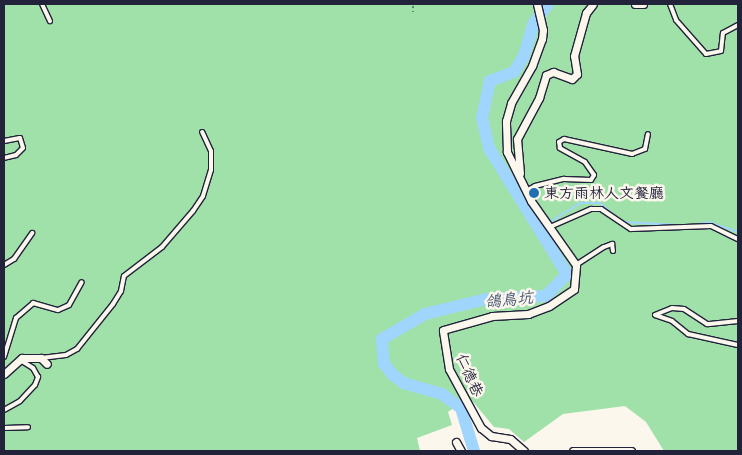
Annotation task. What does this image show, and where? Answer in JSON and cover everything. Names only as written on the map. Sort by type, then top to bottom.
[{"type":"street","points":[[537,4],[543,30],[532,66],[511,103],[506,121],[507,152],[525,188],[576,265]]},
{"type":"street","points":[[525,188],[516,152],[518,139],[539,98],[546,75],[552,72],[572,79],[577,74],[574,56],[586,13],[593,4]]},
{"type":"street","points":[[635,4],[643,4]]},
{"type":"street","name":"仁德巷","points":[[524,451],[510,439],[491,436],[481,428],[449,369],[443,330],[492,316],[528,314],[549,306],[574,289],[576,265]]},
{"type":"street","points":[[4,374],[20,360],[41,358],[47,364]]},
{"type":"street","points":[[456,442],[461,451]]},
{"type":"street","points":[[574,451],[631,451]]},
{"type":"lane","points":[[42,4],[50,21]]},
{"type":"lane","points":[[670,4],[676,20],[706,54],[721,51],[723,33],[738,25]]},
{"type":"lane","points":[[41,358],[66,354],[77,349],[113,304],[121,290],[124,276],[162,247],[193,211],[203,196],[211,170],[211,152],[202,132]]},
{"type":"lane","points":[[525,188],[564,179],[591,180],[594,175],[585,162],[560,148],[559,142],[564,139],[632,154],[645,149],[648,134]]},
{"type":"lane","points":[[4,141],[20,138],[23,148],[16,155],[4,158]]},
{"type":"lane","points":[[550,227],[591,209],[600,209],[631,229],[711,226],[738,238]]},
{"type":"lane","points":[[4,265],[14,259],[32,233]]},
{"type":"lane","points":[[576,265],[612,244],[613,251]]},
{"type":"lane","points":[[4,357],[16,318],[32,303],[58,310],[69,305],[82,282]]},
{"type":"lane","points":[[738,320],[707,324],[684,309],[672,308],[655,315],[672,321],[688,334],[738,344]]},
{"type":"lane","points":[[4,410],[27,395],[38,378],[33,368],[20,360]]},
{"type":"lane","points":[[4,428],[28,427]]},
{"type":"path","points":[[413,12],[414,4]]},
{"type":"green space","points":[[4,4],[738,4],[738,451],[664,451],[646,422],[625,406],[563,414],[524,442],[509,429],[494,427],[469,397],[448,412],[452,425],[417,438],[420,451],[4,451]]},
{"type":"waterway","name":"鴿鳥坑","points":[[474,451],[461,408],[442,394],[404,383],[393,375],[384,364],[382,339],[425,314],[486,299],[546,296],[567,274],[489,148],[482,118],[490,81],[514,72],[524,56],[533,24],[548,4]]},
{"type":"waterway","points":[[550,222],[581,203],[600,203],[615,216]]},
{"type":"waterway","points":[[623,222],[680,225]]},
{"type":"waterway","points":[[693,225],[708,222],[738,232]]},
{"type":"waterway","name":"鴿鳥坑","points":[[538,229],[546,225]]},
{"type":"place","name":"東方雨林人文餐廳","points":[[534,193]]}]
